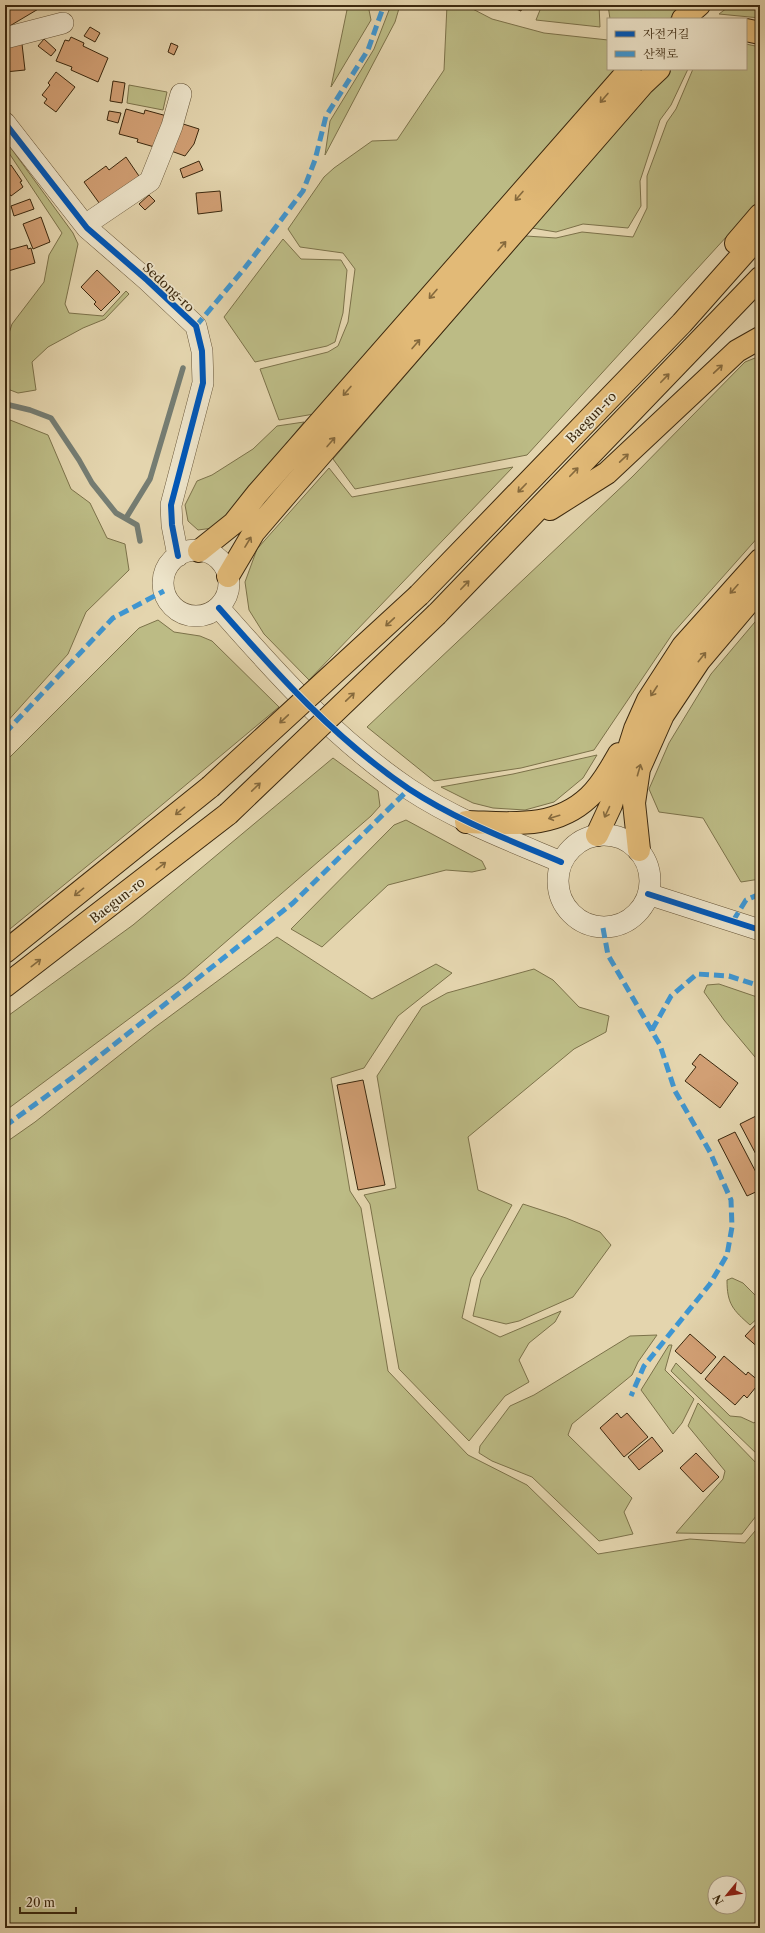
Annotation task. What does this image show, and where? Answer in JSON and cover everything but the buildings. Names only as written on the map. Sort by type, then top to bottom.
[{"type":"highway","points":[[684,18],[699,5]]},
{"type":"highway","points":[[747,30],[760,34]]},
{"type":"highway","points":[[199,551],[234,523],[257,494],[629,70]]},
{"type":"highway","points":[[228,576],[254,532],[643,84],[658,70]]},
{"type":"highway","points":[[540,470],[649,341],[760,215]]},
{"type":"highway","name":"Baegun-ro","points":[[5,952],[210,787],[419,596],[682,323],[760,235]]},
{"type":"highway","name":"Baegun-ro","points":[[5,986],[228,814],[438,614],[760,278]]},
{"type":"highway","points":[[522,526],[607,473],[736,351],[760,338]]},
{"type":"highway","points":[[466,822],[533,823],[565,814],[590,797],[606,775],[634,729],[648,700],[683,646],[760,560]]},
{"type":"highway","points":[[639,850],[634,803],[639,769],[663,715],[699,661],[760,589]]},
{"type":"highway","points":[[597,835],[611,805],[634,729]]},
{"type":"street","points":[[5,38],[63,24]]},
{"type":"street","points":[[85,225],[150,181],[172,126],[181,94]]},
{"type":"street","name":"Sedong-ro","points":[[5,123],[85,225],[196,326],[202,351],[202,383],[170,505],[178,556]]},
{"type":"street","points":[[199,551],[206,551],[216,557],[224,565],[228,576],[229,587],[226,598],[219,608],[210,614],[200,617],[180,613],[171,606],[165,597],[162,587],[163,576],[167,566],[183,552],[199,551]]},
{"type":"street","points":[[219,608],[290,688],[352,746],[409,789],[466,822],[561,862]]},
{"type":"street","points":[[597,835],[612,835],[627,840],[639,850],[647,864],[650,879],[648,894],[642,908],[631,919],[618,926],[603,928],[588,925],[574,917],[564,906],[558,892],[557,876],[561,862],[570,849],[582,840],[597,835]]},
{"type":"street","points":[[648,894],[760,930]]},
{"type":"shaded area","points":[[348,5],[368,5],[371,20],[331,87]]},
{"type":"shaded area","points":[[391,5],[400,5],[395,22],[325,155],[330,121],[374,49]]},
{"type":"shaded area","points":[[447,5],[465,5],[492,19],[544,33],[607,40],[607,70],[617,70],[314,414],[279,420],[260,369],[328,352],[338,346],[348,322],[355,269],[343,253],[300,247],[288,229],[324,177],[334,168],[372,141],[397,140],[444,70]]},
{"type":"shaded area","points":[[542,5],[599,5],[600,27],[536,20]]},
{"type":"shaded area","points":[[608,5],[685,5],[670,18],[610,18]]},
{"type":"shaded area","points":[[731,5],[760,5],[760,18],[719,14]]},
{"type":"shaded area","points":[[747,44],[760,47],[760,200],[527,455],[355,489],[333,459],[526,236],[556,238],[582,232],[633,237],[647,208],[647,176],[667,122],[676,109],[693,70],[747,70]]},
{"type":"shaded area","points":[[670,70],[688,70],[671,105],[660,120],[640,181],[641,206],[628,228],[583,224],[556,232],[532,228]]},
{"type":"shaded area","points":[[129,85],[167,92],[163,110],[127,103]]},
{"type":"shaded area","points":[[5,140],[73,233],[78,244],[65,304],[69,313],[103,316],[126,291],[129,294],[105,319],[83,328],[48,347],[32,362],[36,390],[18,393],[5,388],[5,346],[12,324],[44,282],[49,255],[62,233],[5,147]]},
{"type":"shaded area","points":[[283,239],[301,259],[341,260],[347,270],[343,313],[335,342],[327,346],[255,362],[224,317]]},
{"type":"shaded area","points":[[760,356],[760,535],[673,633],[594,750],[521,768],[434,781],[367,727],[632,477],[745,362]]},
{"type":"shaded area","points":[[5,418],[48,435],[71,489],[90,503],[107,538],[125,544],[129,570],[86,612],[68,654],[5,724]]},
{"type":"shaded area","points":[[304,422],[224,520],[213,528],[198,530],[188,521],[185,505],[197,481],[212,475],[253,449],[277,426]]},
{"type":"shaded area","points":[[513,467],[309,680],[264,634],[249,610],[245,582],[257,549],[329,468],[352,497]]},
{"type":"shaded area","points":[[760,616],[760,879],[741,882],[703,818],[659,812],[649,789],[669,743],[711,674]]},
{"type":"shaded area","points":[[158,620],[174,632],[200,636],[212,641],[279,707],[5,933],[5,762],[139,628]]},
{"type":"shaded area","points":[[597,755],[583,778],[554,802],[525,810],[493,808],[473,803],[441,787],[513,774]]},
{"type":"shaded area","points":[[333,758],[378,791],[380,806],[371,816],[184,978],[5,1111],[5,1018],[133,925]]},
{"type":"shaded area","points":[[406,820],[482,861],[486,869],[472,872],[446,870],[388,885],[322,947],[291,929],[394,825]]},
{"type":"shaded area","points":[[277,937],[372,999],[436,964],[452,973],[398,1016],[364,1068],[331,1078],[350,1191],[361,1208],[388,1371],[468,1455],[527,1485],[598,1554],[690,1539],[745,1543],[760,1525],[760,1928],[5,1928],[5,1143],[35,1122],[154,1028]]},
{"type":"shaded area","points":[[534,969],[553,980],[579,1007],[609,1016],[606,1032],[574,1049],[468,1137],[478,1190],[512,1205],[471,1278],[462,1318],[500,1337],[561,1311],[555,1322],[529,1343],[519,1360],[529,1382],[505,1396],[469,1441],[399,1369],[370,1204],[364,1195],[396,1188],[377,1076],[422,1007],[447,993]]},
{"type":"shaded area","points":[[719,984],[760,998],[760,1063],[724,1020],[704,992],[707,985]]},
{"type":"shaded area","points":[[523,1204],[566,1218],[600,1232],[611,1245],[573,1297],[519,1321],[506,1324],[473,1316],[481,1279]]},
{"type":"shaded area","points":[[732,1278],[743,1283],[760,1300],[760,1316],[750,1325],[739,1315],[730,1301],[727,1280]]},
{"type":"shaded area","points":[[657,1335],[638,1362],[632,1375],[572,1424],[568,1435],[632,1498],[624,1512],[633,1534],[599,1541],[532,1477],[492,1461],[479,1453],[480,1446],[510,1406],[534,1395],[630,1336]]},
{"type":"shaded area","points":[[669,1345],[672,1345],[665,1370],[694,1399],[682,1423],[673,1434],[641,1390]]},
{"type":"shaded area","points":[[676,1363],[730,1416],[741,1417],[754,1423],[760,1417],[760,1457],[671,1371]]},
{"type":"shaded area","points":[[698,1403],[760,1467],[760,1511],[742,1534],[676,1533],[723,1479],[725,1471],[688,1426]]},
{"type":"waterway","points":[[126,518],[150,479],[183,368]]},
{"type":"waterway","points":[[5,404],[30,410],[51,418],[79,460],[92,483],[116,513],[137,525],[140,541]]},
{"type":"marked path","points":[[196,326],[244,269],[303,191],[315,160],[326,116],[368,50],[384,5]]},
{"type":"marked path","points":[[5,733],[113,618],[164,591]]},
{"type":"marked path","points":[[5,1126],[73,1077],[293,903],[409,789]]},
{"type":"marked path","points":[[733,921],[746,900],[760,894]]},
{"type":"marked path","points":[[603,928],[608,955],[660,1045],[675,1091],[710,1152],[731,1200],[732,1227],[727,1255],[710,1284],[644,1366],[631,1396]]},
{"type":"marked path","points":[[652,1030],[671,996],[697,974],[729,976],[760,986]]},
{"type":"cycle path","points":[[5,123],[87,228],[147,280],[196,326],[202,351],[203,383],[171,505],[172,525],[178,556]]},
{"type":"cycle path","points":[[219,608],[285,681],[308,704],[356,749],[382,770],[427,800],[464,820],[561,862]]},
{"type":"cycle path","points":[[648,894],[760,930]]}]
